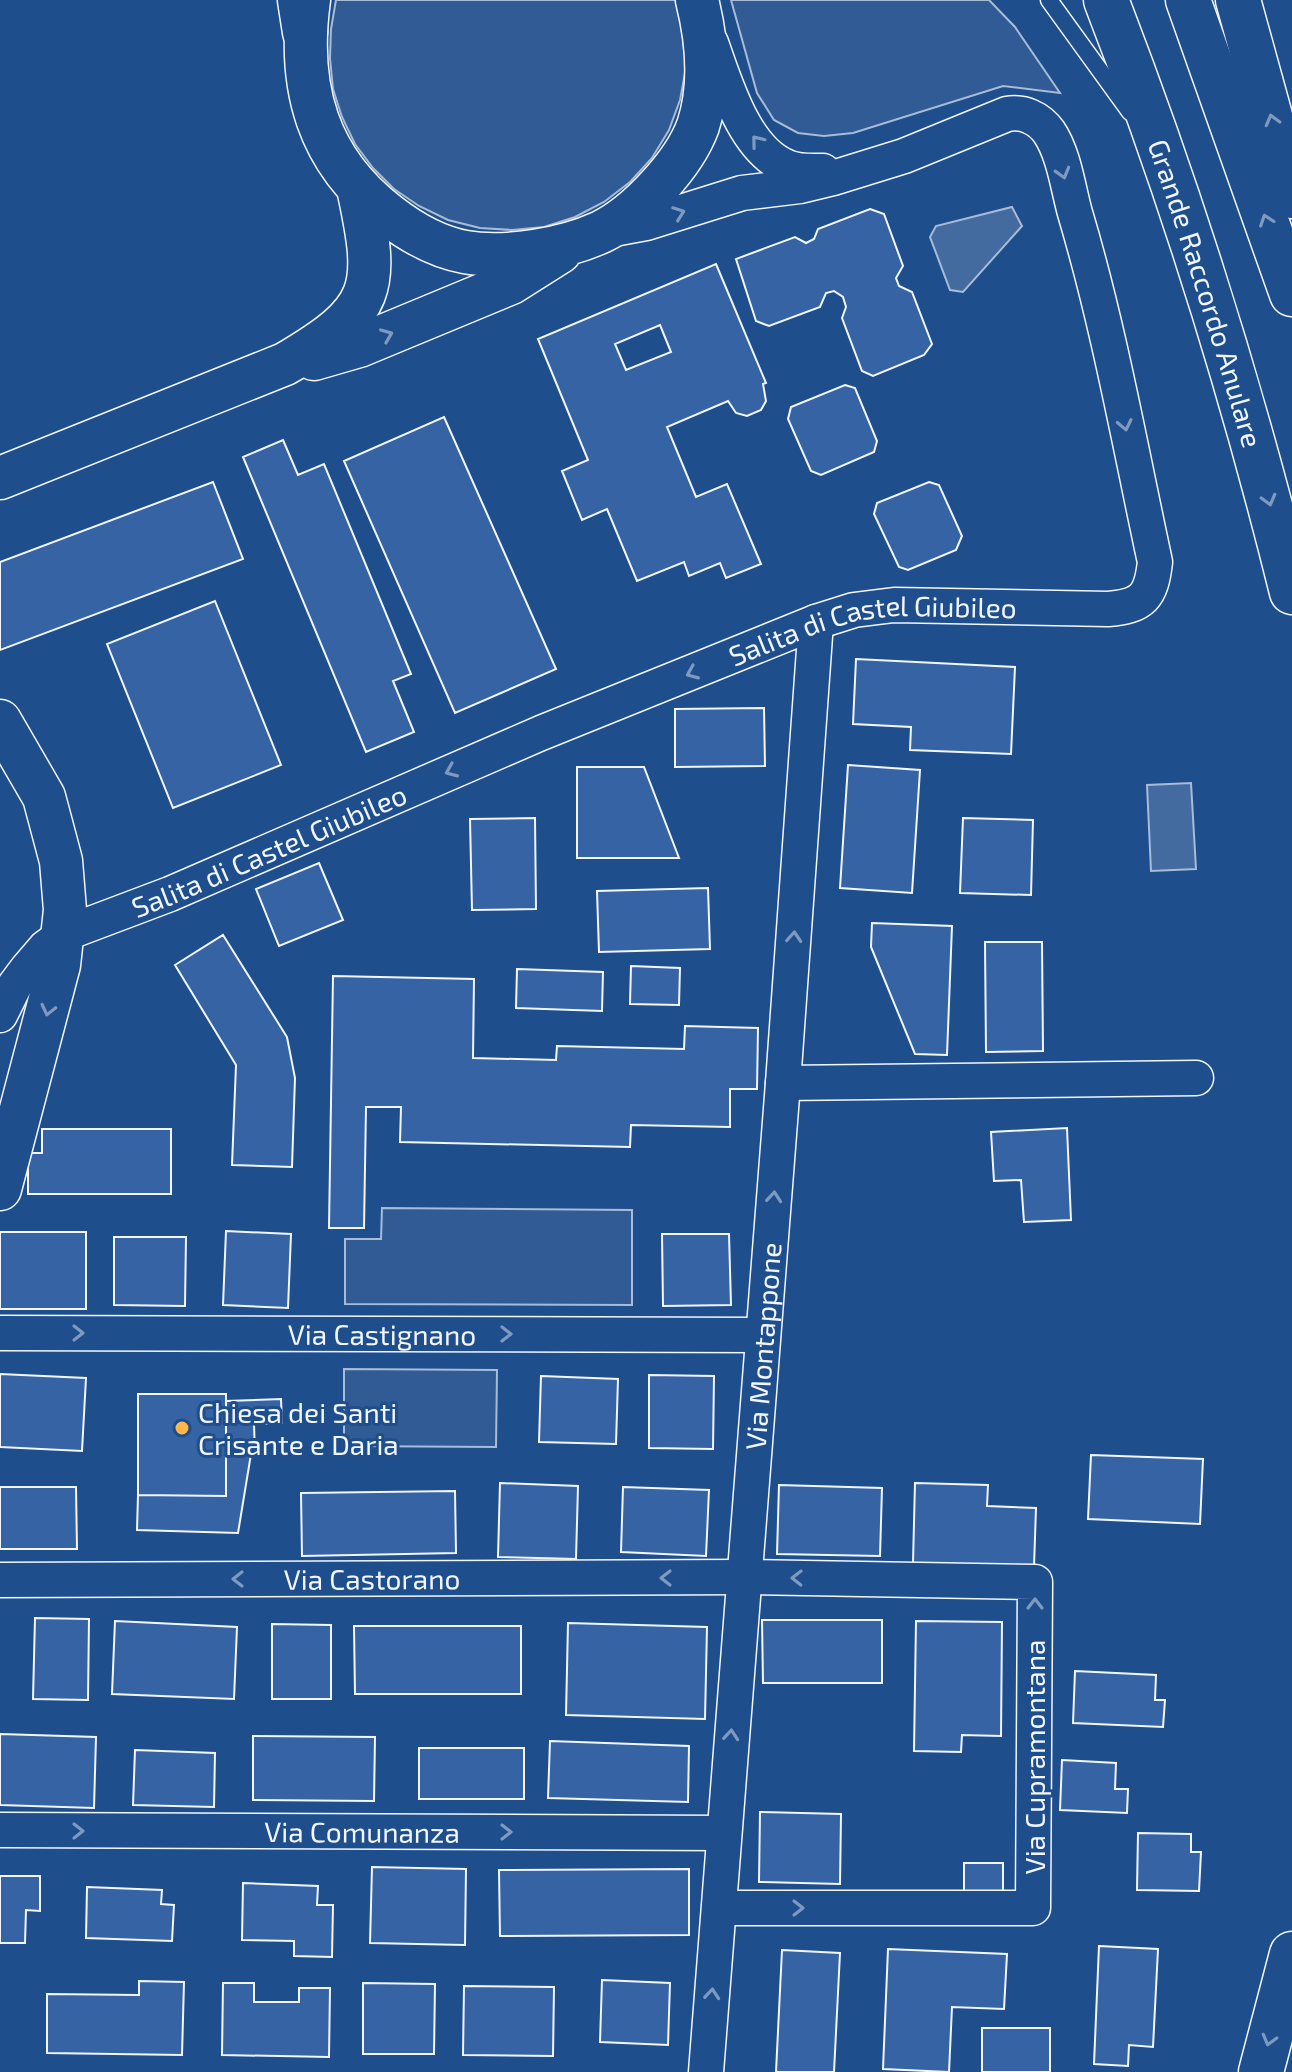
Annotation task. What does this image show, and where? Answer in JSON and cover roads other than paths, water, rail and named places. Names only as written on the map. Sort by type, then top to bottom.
[{"type":"highway","name":"Grande Raccordo Anulare","points":[[1106,0],[1167,165],[1235,374],[1292,592]]},
{"type":"highway","points":[[1188,0],[1292,294]]},
{"type":"highway","points":[[1238,0],[1292,196]]},
{"type":"highway","points":[[1261,2072],[1292,1954]]},
{"type":"street","name":"Salita di Castel Giubileo","points":[[700,10],[742,122],[766,153],[792,169],[852,171]]},
{"type":"street","points":[[305,11],[308,77],[315,116],[332,152],[358,188],[400,224],[418,235],[461,251],[498,254],[588,236],[650,194],[689,145],[700,116],[706,88],[700,10]]},
{"type":"street","name":"Salita di Castel Giubileo","points":[[0,1015],[27,969],[45,948],[64,934],[170,894],[541,733],[816,622],[854,610],[894,605],[1108,609],[1140,602],[1150,588],[1155,562],[1095,282],[1054,142],[1043,125],[1020,113],[1007,114],[904,156],[817,183],[730,196],[646,223],[588,236],[526,276],[472,300],[339,353],[285,364]]},
{"type":"street","name":"Salita di Castel Giubileo","points":[[8,478],[285,364],[328,338],[361,305],[371,262],[358,188]]},
{"type":"street","name":"Via Montappone","points":[[706,2072],[816,622]]},
{"type":"street","points":[[0,721],[39,785],[50,814],[63,881],[64,934],[43,1032],[0,1189]]},
{"type":"street","points":[[783,1083],[1196,1078]]},
{"type":"street","name":"Via Castignano","points":[[0,1333],[763,1335]]},
{"type":"street","name":"Via Castorano","points":[[0,1580],[744,1577]]},
{"type":"street","name":"Via Cupramontana","points":[[720,1908],[1033,1908],[1035,1582],[744,1577]]},
{"type":"street","name":"Via Comunanza","points":[[0,1830],[723,1833]]},
{"type":"lane","points":[[1049,0],[1167,165]]},
{"type":"place","name":"Chiesa dei Santi Crisante e Daria","points":[[182,1428]]}]
